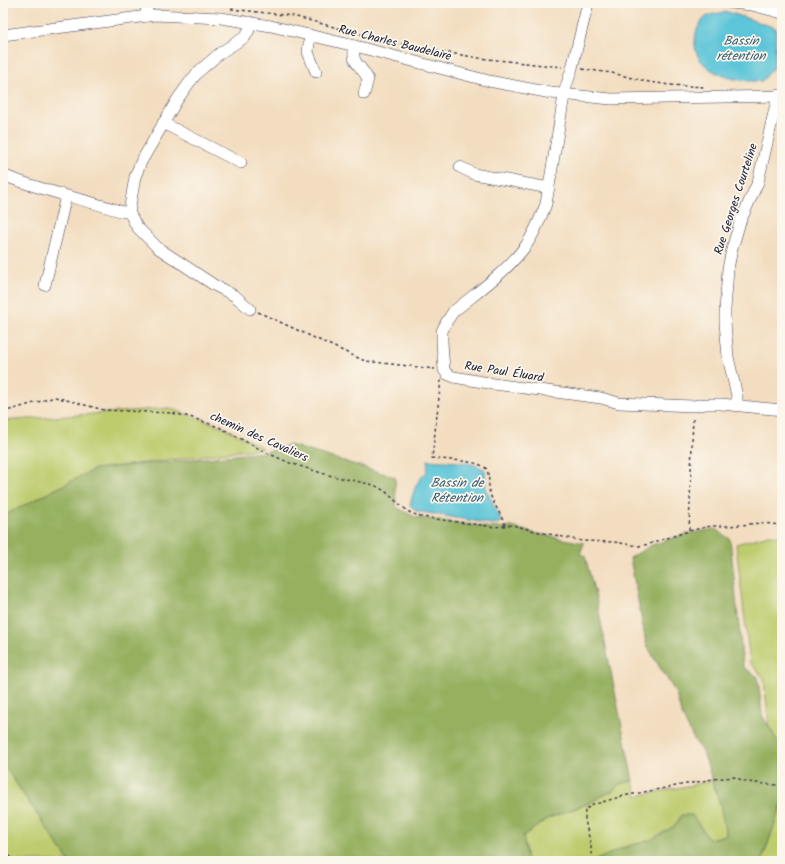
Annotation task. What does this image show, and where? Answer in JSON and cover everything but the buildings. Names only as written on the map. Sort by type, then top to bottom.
[{"type":"street","points":[[146,16],[147,3]]},
{"type":"street","points":[[445,371],[442,331],[447,321],[453,312],[506,267],[524,247],[541,218],[546,204],[549,188],[564,94],[588,3]]},
{"type":"street","points":[[730,3],[752,5],[782,13]]},
{"type":"street","name":"Rue Charles Baudelaire","points":[[3,35],[146,16],[222,18],[250,22],[310,35],[489,81],[531,90],[611,99],[780,95]]},
{"type":"street","points":[[250,22],[249,30],[245,37],[225,49],[209,62],[189,82],[163,123],[141,162],[135,177],[129,212],[137,227],[158,248],[214,285],[235,296],[250,309]]},
{"type":"street","points":[[310,35],[308,52],[316,72]]},
{"type":"street","points":[[355,46],[353,54],[354,60],[368,78],[367,87],[364,94]]},
{"type":"street","name":"Rue Georges Courteline","points":[[737,406],[737,396],[728,357],[725,323],[728,269],[740,222],[758,182],[780,95]]},
{"type":"street","points":[[163,123],[241,163]]},
{"type":"street","points":[[460,167],[474,174],[549,188]]},
{"type":"street","points":[[3,175],[17,181],[66,196],[123,212],[129,212]]},
{"type":"street","points":[[45,285],[66,196]]},
{"type":"street","name":"Rue Paul Éluard","points":[[445,371],[454,377],[494,384],[601,398],[619,403],[693,406],[706,404],[782,410]]},
{"type":"path","points":[[226,9],[293,16],[420,48],[479,58],[612,73],[670,86],[708,87]]},
{"type":"path","points":[[250,309],[365,361],[445,371],[442,375],[432,458],[471,462],[481,464],[487,468],[488,488],[505,525]]},
{"type":"path","name":"chemin des Cavaliers","points":[[3,412],[55,397],[104,410],[172,413],[221,428],[265,452],[290,463],[328,475],[374,486],[385,491],[409,512],[421,517],[495,527],[512,525],[582,541],[614,542],[639,546],[711,526],[729,526],[761,522],[782,525]]},
{"type":"path","points":[[689,531],[693,406]]},
{"type":"path","points":[[590,861],[591,854],[585,820],[585,810],[593,804],[631,794],[712,779],[734,777],[747,782],[775,785],[782,783]]},
{"type":"path","points":[[3,845],[13,861]]},
{"type":"green space","points":[[169,408],[223,427],[263,448],[95,469],[3,516],[3,421]]},
{"type":"green space","points":[[290,445],[395,477],[396,507],[415,517],[493,528],[512,527],[533,533],[584,543],[580,554],[585,556],[596,598],[633,781],[620,784],[614,790],[584,805],[549,818],[523,836],[527,861],[69,861],[3,764],[3,516],[95,469],[265,452]]},
{"type":"green space","points":[[715,529],[730,539],[743,667],[758,677],[762,715],[782,748],[782,803],[762,860],[764,861],[594,861],[625,847],[651,840],[676,825],[681,815],[692,815],[709,839],[726,835],[720,804],[704,755],[692,736],[681,713],[676,694],[646,643],[630,558],[652,545],[686,534]]},
{"type":"green space","points":[[769,535],[782,536],[782,748],[769,727],[764,678],[750,663],[736,544]]},
{"type":"green space","points":[[3,764],[69,861],[3,861]]},
{"type":"green space","points":[[633,781],[637,796],[712,781],[720,804],[726,835],[709,839],[692,815],[651,840],[625,847],[594,861],[527,861],[523,836],[549,818],[585,805],[614,790],[620,784]]},
{"type":"green space","points":[[782,803],[782,860],[762,861]]},
{"type":"water","name":"Bassin rétention","points":[[728,12],[776,28],[773,68],[762,81],[738,80],[722,75],[708,67],[698,57],[695,39],[696,32],[702,21],[711,15]]},
{"type":"water","name":"Bassin de Rétention","points":[[428,460],[473,464],[485,470],[486,490],[501,520],[500,523],[492,524],[416,511],[410,505],[414,491],[420,479],[427,472]]}]
